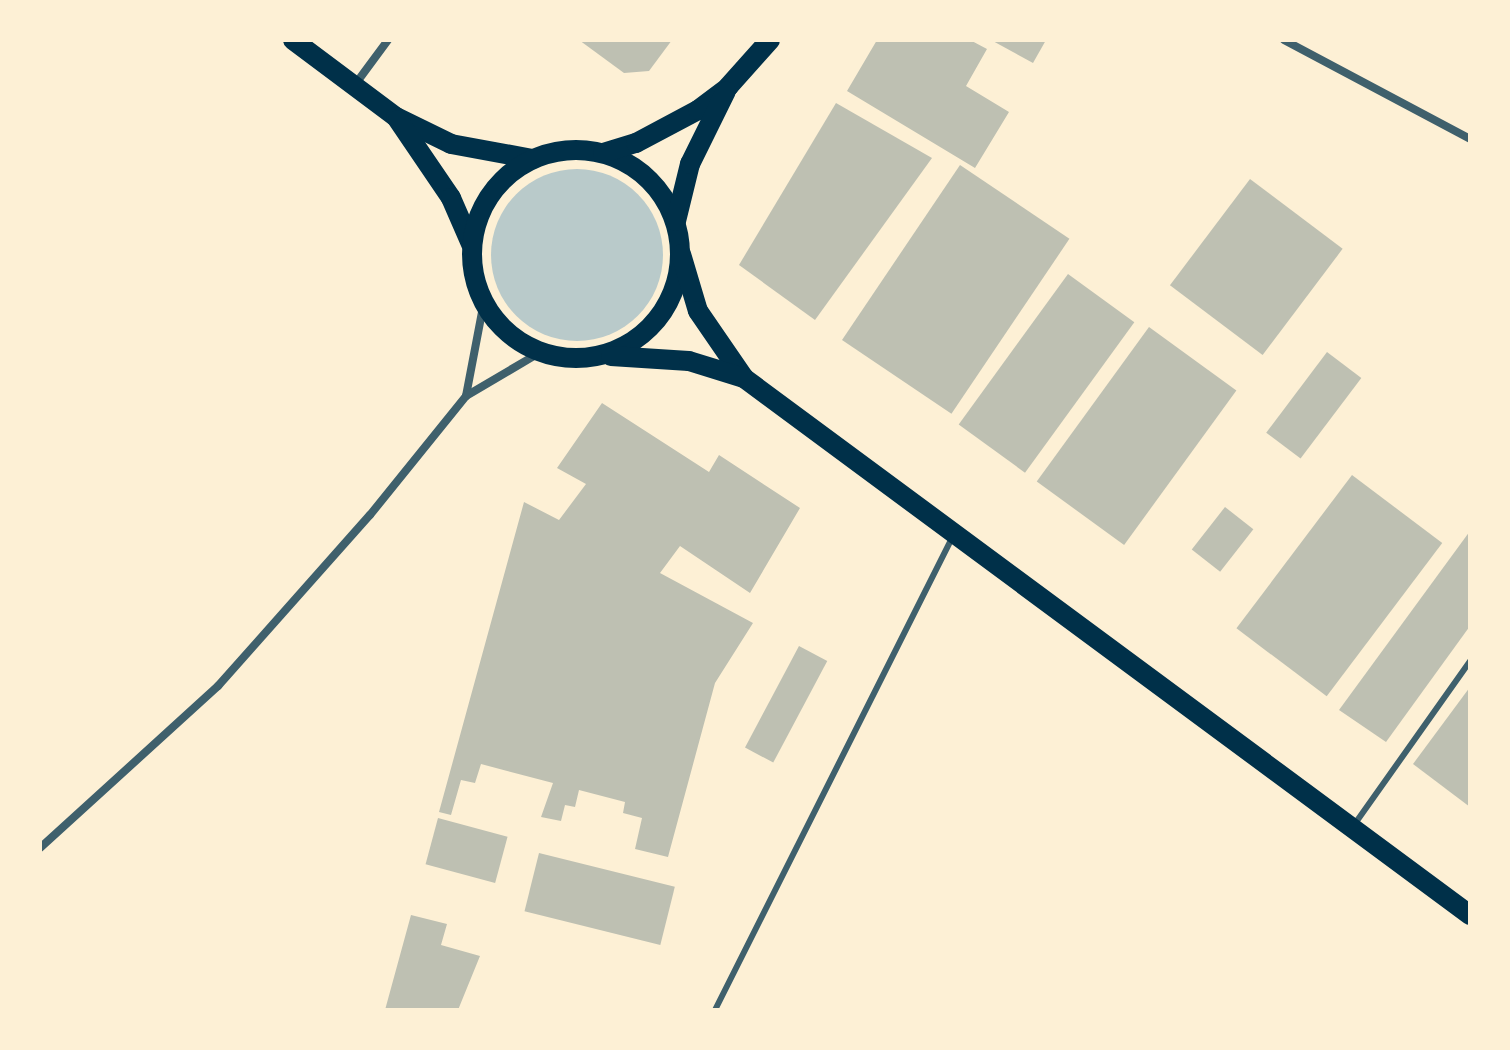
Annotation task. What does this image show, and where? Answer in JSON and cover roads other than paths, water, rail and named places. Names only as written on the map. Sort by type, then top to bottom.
[{"type":"main road","points":[[293,40],[315,51],[354,87],[396,117],[451,144],[533,159],[579,150],[603,153],[635,167],[660,191],[676,221],[681,254],[698,311],[744,378],[955,531],[1470,915]]},
{"type":"main road","points":[[603,153],[671,125],[728,87],[770,40]]},
{"type":"main road","points":[[676,221],[690,164],[728,87]]},
{"type":"main road","points":[[396,117],[451,198],[471,244],[483,307],[511,336],[539,353],[679,359],[744,378]]},
{"type":"main road","points":[[471,244],[481,209],[503,179],[533,159]]},
{"type":"main road","points":[[597,357],[631,344],[657,320],[675,289],[681,254]]},
{"type":"street","points":[[354,87],[388,40]]},
{"type":"street","points":[[1284,40],[1470,139]]},
{"type":"street","points":[[466,396],[483,307]]},
{"type":"street","points":[[40,848],[218,686],[370,515],[466,396],[539,353]]},
{"type":"lane","points":[[715,1010],[955,531]]},
{"type":"lane","points":[[1352,827],[1470,661]]}]
